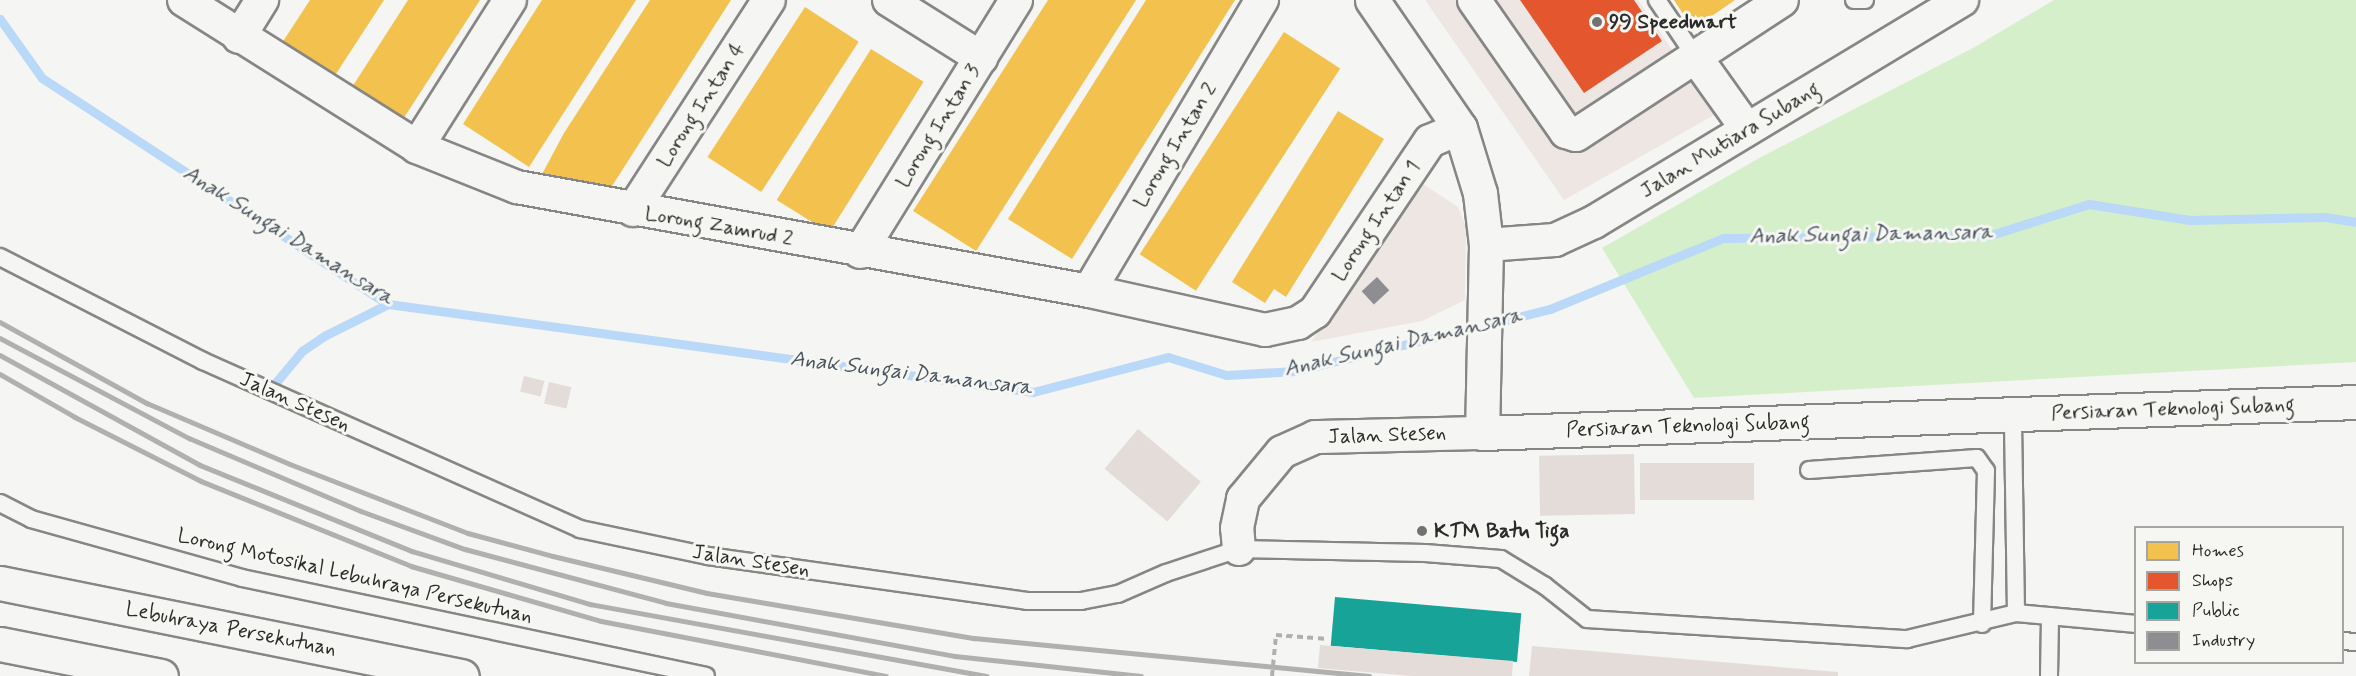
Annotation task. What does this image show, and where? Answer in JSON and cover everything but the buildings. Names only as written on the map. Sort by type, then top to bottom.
[{"type":"main road","points":[[1371,0],[1460,128],[1480,193],[1486,245],[1482,432]]},
{"type":"main road","name":"Persiaran Teknologi Subang","points":[[1482,432],[2356,402]]},
{"type":"main road","name":"Lebuhraya Persekutuan","points":[[0,583],[462,676]]},
{"type":"main road","points":[[0,644],[161,676]]},
{"type":"street","name":"Lorong Zamrud 2","points":[[184,0],[239,37],[417,147],[517,188],[860,252],[1089,291],[1266,330],[1298,323]]},
{"type":"street","points":[[239,37],[262,0]]},
{"type":"street","points":[[417,147],[510,0]]},
{"type":"street","name":"Lorong Intan 4","points":[[633,210],[769,0]]},
{"type":"street","points":[[890,0],[981,58]]},
{"type":"street","name":"Lorong Intan 3","points":[[860,252],[1016,0]]},
{"type":"street","name":"Lorong Intan 2","points":[[1089,291],[1262,0]]},
{"type":"street","points":[[1474,0],[1566,132],[1575,135],[1697,59],[1782,0]]},
{"type":"street","name":"Jalan Mutiara Subang","points":[[1486,245],[1555,240],[1593,222],[1962,0]]},
{"type":"street","points":[[1697,59],[1747,129]]},
{"type":"street","name":"Lorong Intan 1","points":[[1298,323],[1315,312],[1430,141],[1460,128]]},
{"type":"street","name":"Jalan Stesen","points":[[1239,549],[1237,528],[1243,499],[1282,452],[1315,437],[1482,432]]},
{"type":"lane","points":[[1656,0],[1697,59]]},
{"type":"lane","points":[[1854,0],[1865,0]]},
{"type":"lane","name":"Jalan Stesen","points":[[0,257],[203,361],[580,529],[708,556],[1027,601],[1081,601],[1118,594],[1239,549]]},
{"type":"lane","points":[[2013,415],[2016,613]]},
{"type":"lane","points":[[1809,470],[1977,458],[1986,471],[1982,624]]},
{"type":"lane","name":"Lorong Motosikal Lebuhraya Persekutuan","points":[[0,503],[31,519],[242,578],[706,676]]},
{"type":"lane","points":[[1239,549],[1501,559],[1545,586],[1587,619],[1907,639],[1982,624],[2016,613],[2134,624]]},
{"type":"lane","points":[[2049,676],[2050,616]]},
{"type":"path","points":[[1272,676],[1276,636],[1328,639]]},
{"type":"shaded area","points":[[1425,0],[1638,0],[1716,114],[1564,200]]},
{"type":"shaded area","points":[[1423,184],[1458,207],[1466,227],[1465,300],[1422,321],[1311,342]]},
{"type":"green space","points":[[2054,0],[2356,0],[2356,362],[1694,398],[1602,248],[1761,157],[1973,48]]},
{"type":"waterway","name":"Anak Sungai Damansara","points":[[0,19],[42,78],[388,304],[1033,392],[1168,357],[1226,375],[1295,371],[1477,327]]},
{"type":"waterway","name":"Anak Sungai Damansara","points":[[1491,324],[1550,309],[1723,238],[1991,235],[2089,204],[2190,220],[2325,217],[2356,222]]},
{"type":"waterway","points":[[272,387],[302,351],[326,335],[388,304]]},
{"type":"railway","points":[[0,322],[147,403],[290,464],[468,533],[553,556],[707,593],[974,638],[1369,676]]},
{"type":"railway","points":[[0,338],[189,438],[361,511],[465,549],[666,603],[955,656],[1141,676]]},
{"type":"railway","points":[[0,355],[200,465],[412,551],[590,604],[987,676]]},
{"type":"railway","points":[[0,374],[75,417],[201,481],[411,566],[601,621],[886,676]]},
{"type":"place","name":"99 Speedmart","points":[[1597,22]]},
{"type":"place","name":"KTM Batu Tiga","points":[[1422,531]]}]
